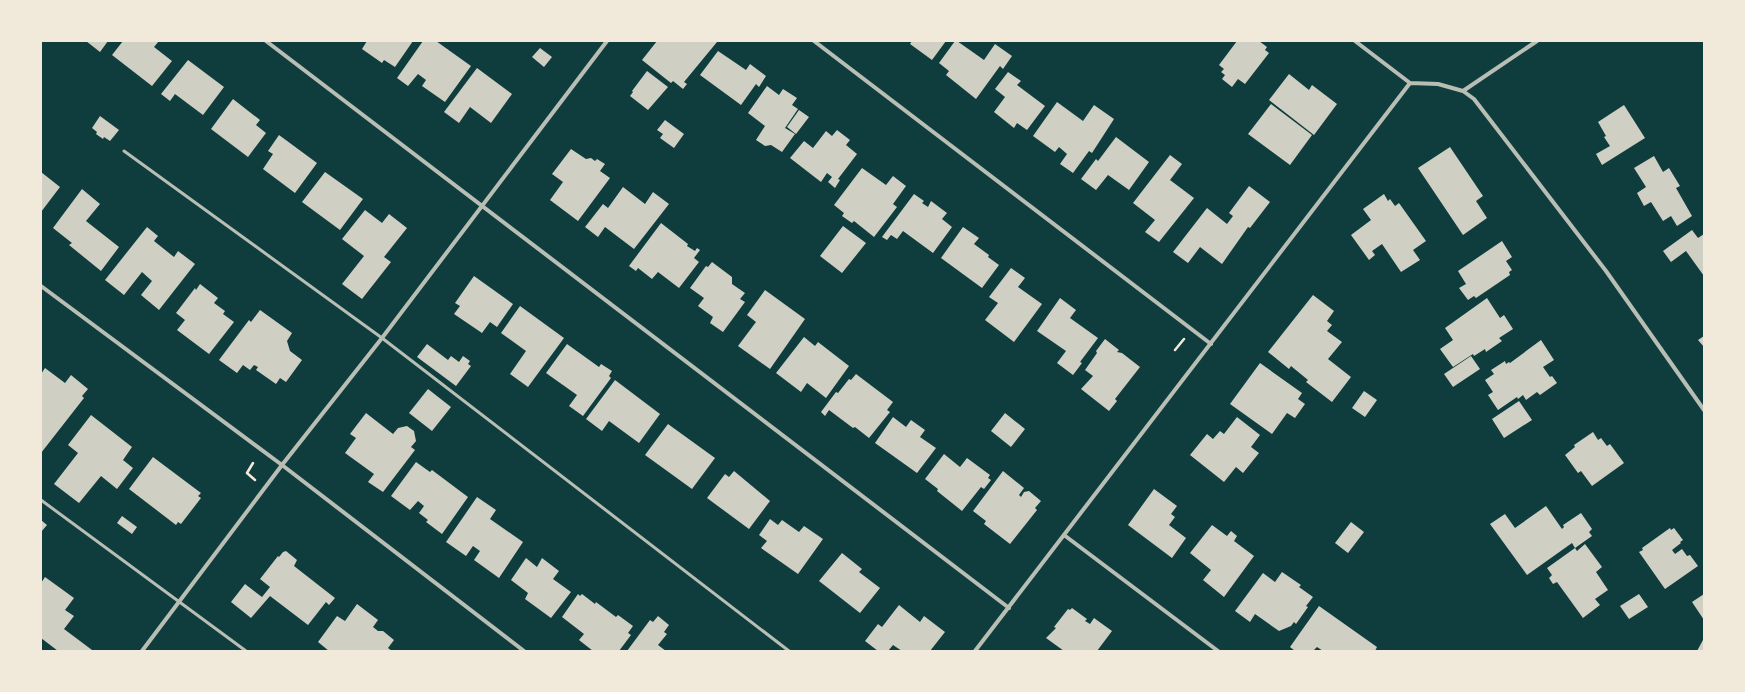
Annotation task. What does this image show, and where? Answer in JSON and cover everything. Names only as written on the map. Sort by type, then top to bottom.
[{"type":"street","points":[[266,41],[1008,608]]},
{"type":"street","points":[[142,651],[282,465],[382,338],[481,205],[607,41]]},
{"type":"street","points":[[814,41],[1211,344]]},
{"type":"street","points":[[1355,41],[1410,83],[1438,84],[1463,91],[1474,99],[1484,110],[1606,271],[1704,410]]},
{"type":"street","points":[[1463,91],[1537,41]]},
{"type":"street","points":[[975,651],[1410,83]]},
{"type":"street","points":[[41,286],[282,465],[524,651]]},
{"type":"street","points":[[1064,535],[1218,651]]},
{"type":"lane","points":[[124,151],[382,338],[789,651]]},
{"type":"lane","points":[[41,500],[246,651]]},
{"type":"path","points":[[1175,350],[1184,339]]},
{"type":"path","points":[[253,463],[247,473],[256,481]]},
{"type":"building","points":[[86,41],[108,41],[100,52]]},
{"type":"building","points":[[123,41],[159,41],[154,47],[172,61],[152,86],[112,55]]},
{"type":"building","points":[[367,41],[413,41],[395,67],[384,60],[382,63],[362,49]]},
{"type":"building","points":[[423,41],[436,41],[471,66],[445,102],[422,86],[426,80],[418,74],[408,86],[397,78]]},
{"type":"building","points":[[657,41],[717,42],[684,82],[687,84],[683,89],[673,81],[671,83],[642,60]]},
{"type":"building","points":[[912,41],[946,41],[932,60],[910,44]]},
{"type":"building","points":[[955,41],[984,60],[995,44],[1012,56],[1003,69],[1000,66],[976,99],[946,75],[949,71],[939,63]]},
{"type":"building","points":[[1237,41],[1259,41],[1267,47],[1265,50],[1269,53],[1245,84],[1238,79],[1232,87],[1222,79],[1225,75],[1221,72],[1224,69],[1219,65]]},
{"type":"building","points":[[540,48],[552,57],[544,67],[532,57]]},
{"type":"building","points":[[718,51],[746,70],[750,64],[766,76],[759,87],[756,84],[741,105],[700,75]]},
{"type":"building","points":[[188,60],[224,87],[203,115],[175,94],[170,101],[161,94]]},
{"type":"building","points":[[477,68],[512,94],[491,123],[470,107],[459,123],[444,112]]},
{"type":"building","points":[[647,71],[668,87],[648,110],[630,96]]},
{"type":"building","points":[[1008,72],[1021,81],[1017,85],[1045,106],[1027,130],[1017,123],[1014,128],[994,112],[1005,97],[995,89]]},
{"type":"building","points":[[1289,74],[1309,90],[1312,85],[1337,104],[1314,135],[1269,100]]},
{"type":"building","points":[[767,86],[779,95],[783,89],[797,98],[792,105],[798,109],[785,128],[795,134],[782,152],[771,145],[765,146],[756,140],[765,126],[748,113]]},
{"type":"building","points":[[233,99],[260,120],[256,125],[266,133],[248,157],[211,129]]},
{"type":"building","points":[[1057,102],[1083,121],[1094,105],[1114,119],[1092,153],[1089,151],[1073,173],[1060,164],[1067,154],[1059,147],[1055,152],[1033,136]]},
{"type":"building","points":[[1271,104],[1312,135],[1290,165],[1248,134]]},
{"type":"building","points":[[1624,105],[1645,138],[1602,165],[1596,154],[1610,146],[1604,137],[1606,136],[1598,122]]},
{"type":"building","points":[[799,110],[809,117],[796,134],[787,127]]},
{"type":"building","points":[[100,116],[119,130],[110,141],[104,137],[103,139],[96,134],[97,132],[92,128]]},
{"type":"building","points":[[665,120],[684,134],[674,148],[660,138],[663,134],[657,130]]},
{"type":"building","points":[[837,130],[850,140],[846,145],[857,154],[838,179],[840,180],[835,188],[828,182],[832,177],[827,173],[821,182],[790,158],[804,141],[813,148],[826,131],[832,136]]},
{"type":"building","points":[[279,135],[317,163],[295,193],[263,169],[273,154],[268,151]]},
{"type":"building","points":[[1116,137],[1149,162],[1129,190],[1108,175],[1096,190],[1081,179],[1096,159],[1098,161]]},
{"type":"building","points":[[1450,147],[1483,196],[1476,201],[1487,218],[1463,235],[1418,168]]},
{"type":"building","points":[[571,149],[586,159],[591,158],[595,161],[597,159],[605,164],[600,171],[610,178],[578,221],[550,200],[563,182],[552,174]]},
{"type":"building","points":[[1170,155],[1182,164],[1170,180],[1194,198],[1159,242],[1145,232],[1155,220],[1133,203]]},
{"type":"building","points":[[1654,156],[1663,172],[1669,168],[1680,186],[1676,188],[1692,216],[1677,226],[1671,216],[1663,221],[1651,202],[1644,206],[1637,193],[1646,187],[1634,168]]},
{"type":"building","points":[[862,168],[886,185],[893,176],[906,186],[893,204],[897,207],[874,237],[854,221],[852,223],[842,216],[844,213],[834,205]]},
{"type":"building","points":[[41,172],[60,187],[41,212]]},
{"type":"building","points":[[325,172],[363,199],[340,230],[302,202]]},
{"type":"building","points":[[1249,186],[1270,202],[1250,228],[1248,227],[1222,264],[1200,247],[1188,263],[1173,252],[1207,208],[1227,224],[1233,216],[1229,213]]},
{"type":"building","points":[[623,187],[645,204],[653,192],[669,204],[634,249],[605,227],[598,237],[585,227],[603,204],[608,208]]},
{"type":"building","points":[[82,189],[100,204],[86,221],[119,247],[101,271],[69,245],[72,243],[53,228]]},
{"type":"building","points":[[914,194],[924,201],[922,203],[928,207],[931,201],[947,213],[942,219],[952,227],[933,253],[903,231],[897,239],[891,235],[887,240],[882,237]]},
{"type":"building","points":[[1384,194],[1388,201],[1390,199],[1395,206],[1399,203],[1426,241],[1413,250],[1420,260],[1401,272],[1382,244],[1372,251],[1375,255],[1369,260],[1351,235],[1371,220],[1363,209]]},
{"type":"building","points":[[365,210],[382,223],[389,214],[407,228],[384,257],[391,262],[362,299],[342,284],[364,256],[342,239]]},
{"type":"building","points":[[661,223],[688,244],[687,246],[695,251],[697,248],[700,250],[694,258],[699,262],[679,288],[658,272],[652,279],[638,268],[636,271],[629,266]]},
{"type":"building","points":[[843,226],[866,243],[842,273],[820,256]]},
{"type":"building","points":[[147,227],[158,236],[154,241],[174,257],[178,251],[195,264],[159,310],[141,295],[152,281],[142,272],[124,295],[105,280]]},
{"type":"building","points":[[963,227],[979,238],[974,244],[989,255],[988,257],[999,265],[982,288],[941,258]]},
{"type":"building","points":[[1692,230],[1698,238],[1704,234],[1704,276],[1686,251],[1671,262],[1663,251]]},
{"type":"building","points":[[1502,241],[1512,257],[1506,261],[1512,270],[1509,272],[1510,275],[1476,298],[1474,296],[1468,300],[1459,288],[1466,284],[1458,271]]},
{"type":"building","points":[[712,262],[732,277],[732,284],[745,293],[740,299],[745,302],[723,332],[710,323],[713,317],[698,306],[704,298],[690,288],[706,266],[708,267]]},
{"type":"building","points":[[1011,268],[1025,278],[1018,287],[1042,304],[1014,342],[985,320],[998,303],[989,297]]},
{"type":"building","points":[[474,276],[513,304],[497,327],[490,322],[482,333],[454,314],[460,306],[455,303]]},
{"type":"building","points":[[200,284],[218,298],[214,303],[225,311],[223,314],[234,322],[209,354],[177,330],[185,320],[176,313],[195,288],[196,290]]},
{"type":"building","points":[[765,290],[805,319],[770,369],[738,346],[756,322],[747,315]]},
{"type":"building","points":[[1313,295],[1334,311],[1327,321],[1332,325],[1327,331],[1342,342],[1328,359],[1351,377],[1332,402],[1306,382],[1308,380],[1291,366],[1289,369],[1268,352]]},
{"type":"building","points":[[1060,298],[1076,310],[1070,318],[1098,338],[1080,362],[1082,363],[1073,375],[1057,363],[1066,351],[1037,331]]},
{"type":"building","points":[[1487,298],[1500,318],[1504,315],[1513,329],[1499,338],[1502,341],[1486,352],[1485,349],[1474,356],[1473,354],[1453,367],[1440,349],[1453,340],[1445,328]]},
{"type":"building","points":[[520,306],[564,338],[528,387],[510,374],[526,351],[501,333]]},
{"type":"building","points":[[260,310],[292,333],[287,341],[290,351],[302,360],[286,382],[280,378],[276,384],[256,370],[258,367],[254,365],[250,370],[243,365],[237,373],[219,360],[249,320],[251,322]]},
{"type":"building","points":[[1704,336],[1704,347],[1698,340]]},
{"type":"building","points":[[804,337],[815,346],[818,342],[849,366],[826,398],[807,383],[801,392],[776,373]]},
{"type":"building","points":[[1105,339],[1119,350],[1117,352],[1122,353],[1140,367],[1115,399],[1117,401],[1109,411],[1081,389],[1093,376],[1085,370]]},
{"type":"building","points":[[1541,340],[1554,360],[1543,367],[1550,377],[1552,376],[1557,383],[1540,395],[1537,392],[1526,400],[1523,395],[1518,399],[1517,397],[1498,410],[1488,395],[1493,392],[1485,380],[1494,374],[1491,370],[1505,361],[1506,364],[1509,362],[1510,363]]},
{"type":"building","points":[[427,344],[448,360],[451,356],[459,362],[463,356],[470,361],[468,364],[471,366],[456,386],[417,357]]},
{"type":"building","points":[[567,344],[599,367],[601,364],[612,371],[609,376],[611,378],[583,416],[569,406],[577,395],[546,373]]},
{"type":"building","points":[[1471,356],[1480,369],[1453,387],[1444,374]]},
{"type":"building","points":[[1260,363],[1302,393],[1298,399],[1305,404],[1295,418],[1287,413],[1272,434],[1230,404]]},
{"type":"building","points":[[45,368],[65,383],[71,375],[88,389],[82,396],[84,398],[41,453],[41,374]]},
{"type":"building","points":[[856,374],[893,402],[887,410],[890,412],[869,438],[829,410],[825,416],[821,412],[836,392],[838,393],[849,379],[851,380]]},
{"type":"building","points":[[615,380],[660,414],[639,443],[609,421],[602,431],[586,419]]},
{"type":"building","points":[[428,389],[451,407],[432,431],[409,413]]},
{"type":"building","points":[[1364,391],[1377,400],[1365,417],[1352,408]]},
{"type":"building","points":[[1519,401],[1532,420],[1504,438],[1492,419]]},
{"type":"building","points":[[366,413],[393,434],[398,428],[407,426],[414,431],[416,441],[411,447],[415,450],[383,492],[368,482],[374,474],[345,453],[356,438],[350,434]]},
{"type":"building","points":[[1005,413],[1025,429],[1011,447],[991,431]]},
{"type":"building","points":[[91,415],[132,447],[123,460],[133,468],[117,489],[101,476],[79,503],[54,484],[78,453],[68,445]]},
{"type":"building","points":[[893,417],[906,427],[911,420],[925,430],[920,437],[936,448],[917,473],[875,443]]},
{"type":"building","points":[[1237,417],[1260,435],[1251,447],[1259,453],[1243,473],[1236,467],[1224,482],[1190,455],[1207,434],[1213,439],[1220,431],[1224,434]]},
{"type":"building","points":[[668,424],[715,458],[692,489],[645,455]]},
{"type":"building","points":[[1593,432],[1598,440],[1601,438],[1607,446],[1610,444],[1624,463],[1592,486],[1581,471],[1578,473],[1565,455],[1575,447],[1574,445]]},
{"type":"building","points":[[944,454],[960,467],[967,458],[990,475],[988,478],[991,480],[984,489],[981,487],[962,511],[937,491],[938,489],[925,479]]},
{"type":"building","points":[[153,457],[201,493],[198,496],[201,498],[181,524],[178,522],[176,525],[129,489]]},
{"type":"building","points":[[416,462],[430,472],[432,470],[468,497],[442,534],[426,522],[428,520],[419,513],[424,506],[418,501],[410,510],[391,496]]},
{"type":"building","points":[[734,471],[770,501],[749,529],[707,498],[725,474],[729,477]]},
{"type":"building","points":[[1003,471],[1024,488],[1019,495],[1021,497],[1024,492],[1029,491],[1041,501],[1035,508],[1037,510],[1010,544],[984,524],[986,521],[973,511]]},
{"type":"building","points":[[1154,489],[1177,506],[1171,514],[1175,517],[1169,525],[1186,538],[1172,558],[1128,525]]},
{"type":"building","points":[[477,497],[496,510],[490,519],[523,542],[499,578],[474,560],[480,551],[473,546],[466,556],[446,542]]},
{"type":"building","points":[[1546,506],[1562,529],[1564,527],[1563,525],[1581,513],[1592,529],[1589,532],[1592,536],[1575,548],[1572,543],[1527,575],[1490,524],[1505,514],[1515,528]]},
{"type":"building","points":[[122,516],[137,527],[132,534],[117,523]]},
{"type":"building","points":[[770,519],[778,525],[782,520],[799,532],[804,526],[823,539],[798,574],[761,548],[767,541],[759,535]]},
{"type":"building","points":[[41,520],[47,525],[41,532]]},
{"type":"building","points":[[1351,522],[1364,532],[1348,553],[1335,543]]},
{"type":"building","points":[[1212,525],[1227,536],[1231,531],[1237,536],[1234,541],[1254,556],[1224,597],[1203,580],[1211,570],[1190,553]]},
{"type":"building","points":[[1670,528],[1671,530],[1674,528],[1683,540],[1672,550],[1675,554],[1682,549],[1687,556],[1690,555],[1698,566],[1665,589],[1639,552],[1643,550],[1642,548]]},
{"type":"building","points":[[1585,544],[1602,567],[1596,572],[1608,590],[1595,599],[1600,605],[1583,618],[1557,582],[1553,584],[1549,578],[1552,575],[1547,568],[1575,548],[1577,551]]},
{"type":"building","points":[[286,551],[297,560],[294,566],[335,598],[329,605],[326,602],[308,625],[270,596],[251,618],[231,602],[245,584],[262,597],[270,587],[260,579],[278,556],[279,557]]},
{"type":"building","points":[[842,553],[862,569],[859,572],[880,588],[860,613],[819,581]]},
{"type":"building","points":[[526,558],[537,567],[542,558],[559,571],[553,579],[571,592],[551,618],[525,599],[528,593],[511,580]]},
{"type":"building","points":[[1282,572],[1301,585],[1299,587],[1313,597],[1296,624],[1294,622],[1291,626],[1279,631],[1255,614],[1250,622],[1235,611],[1263,573],[1275,582]]},
{"type":"building","points":[[45,577],[74,598],[65,610],[74,616],[64,629],[92,650],[91,651],[58,651],[41,638],[41,583]]},
{"type":"building","points":[[578,594],[580,596],[582,594],[595,604],[596,602],[616,617],[618,615],[633,626],[628,633],[631,635],[619,651],[593,651],[579,640],[584,634],[562,617]]},
{"type":"building","points":[[1639,594],[1648,607],[1629,619],[1620,606]]},
{"type":"building","points":[[1704,594],[1704,620],[1692,602]]},
{"type":"building","points":[[357,604],[378,620],[373,627],[378,631],[383,631],[394,640],[388,648],[392,651],[329,651],[318,642],[337,616],[345,621]]},
{"type":"building","points":[[899,605],[920,622],[924,616],[945,632],[930,651],[902,651],[893,645],[888,651],[878,651],[865,641],[878,624],[882,627]]},
{"type":"building","points":[[1319,606],[1377,647],[1375,651],[1323,651],[1317,647],[1313,651],[1295,651],[1290,647]]},
{"type":"building","points":[[1072,608],[1087,619],[1085,621],[1090,624],[1094,618],[1112,631],[1097,651],[1064,651],[1046,638],[1056,628],[1054,627],[1068,609],[1070,610]]},
{"type":"building","points":[[658,616],[669,625],[664,632],[667,634],[658,645],[666,651],[627,651],[650,620],[653,622]]},
{"type":"building","points":[[1703,640],[1704,651],[1697,651]]}]
